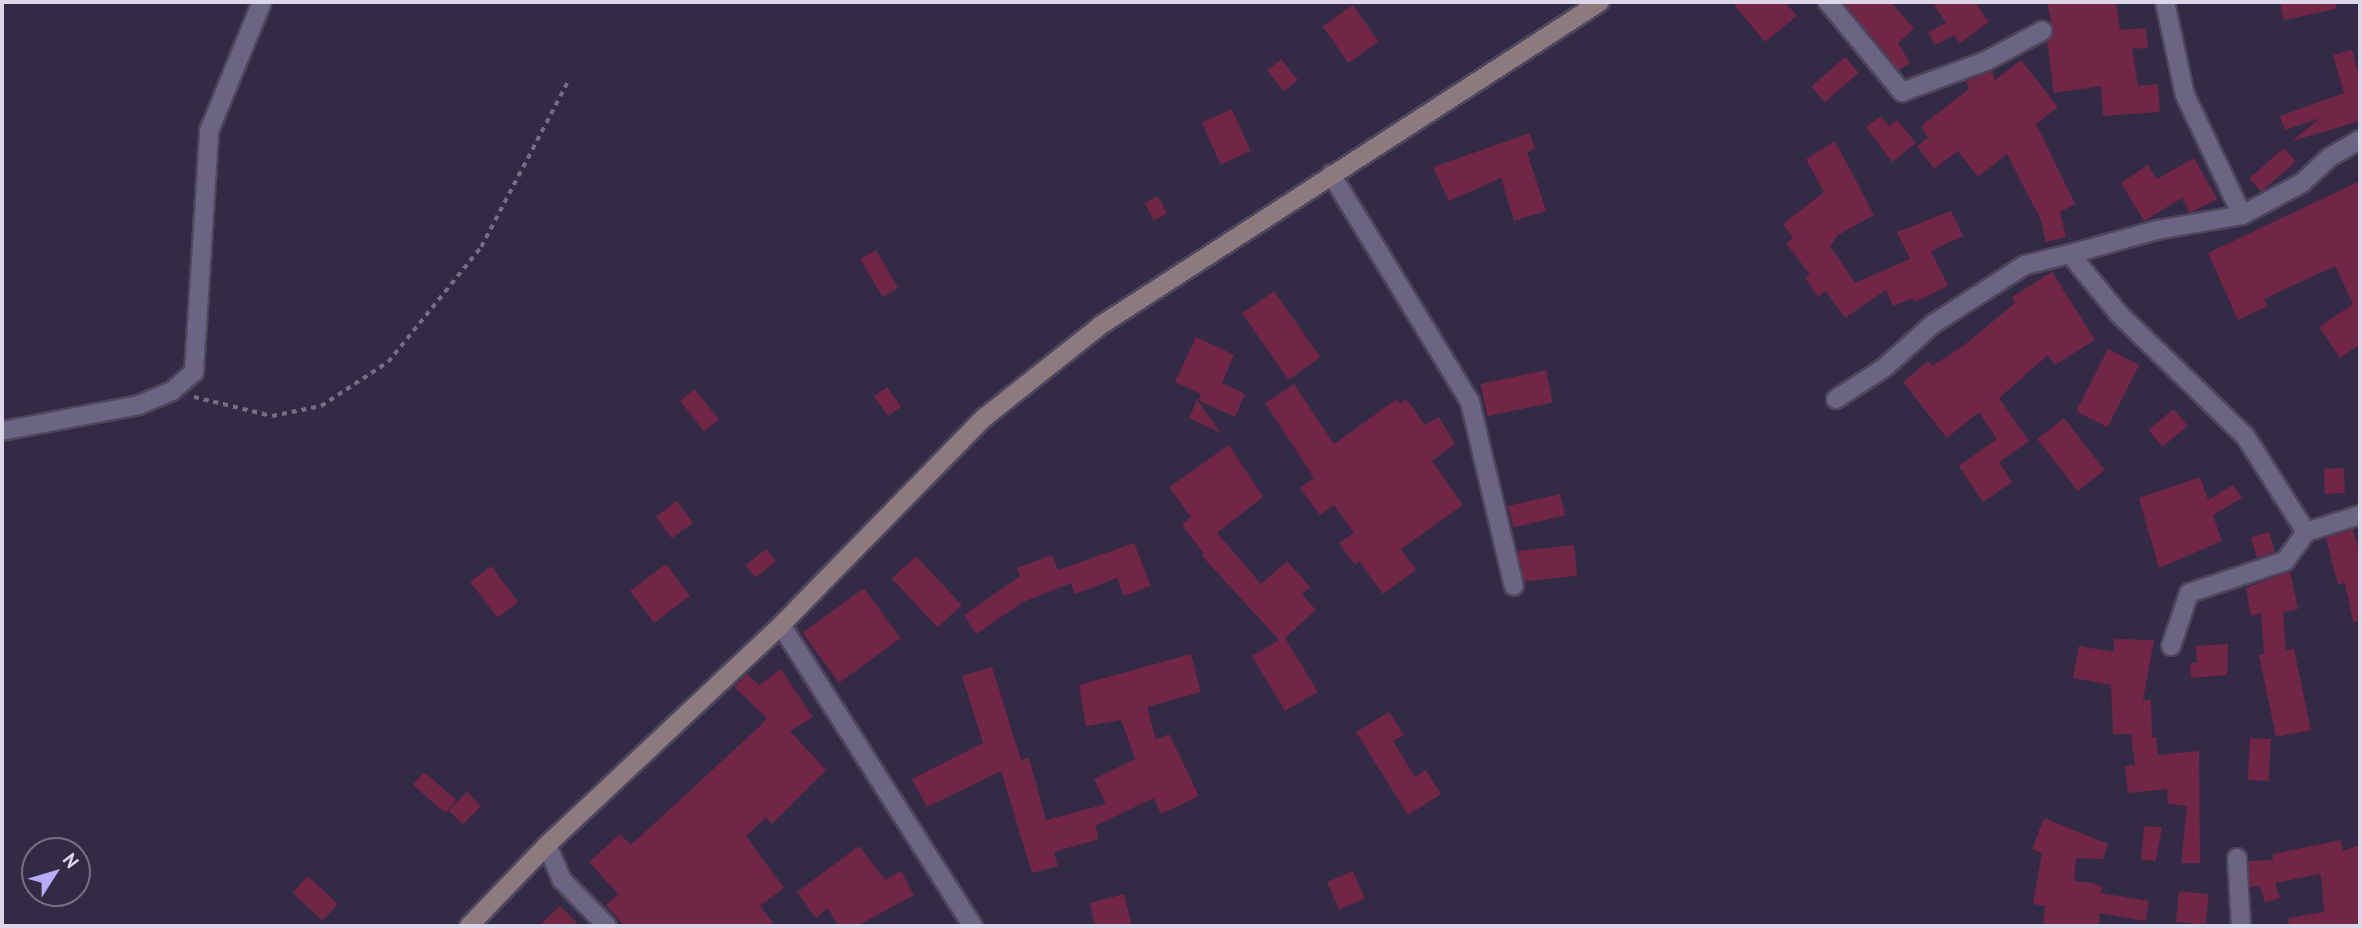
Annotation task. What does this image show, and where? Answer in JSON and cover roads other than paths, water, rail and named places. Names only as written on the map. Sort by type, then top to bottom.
[{"type":"main road","points":[[470,926],[547,845],[781,625],[985,417],[1101,325],[1600,2]]},
{"type":"street","points":[[2,431],[139,405],[172,391],[194,372],[209,131],[262,2]]},
{"type":"street","points":[[1828,2],[1902,92],[1986,61],[2042,31]]},
{"type":"street","points":[[2165,2],[2185,95],[2242,215]]},
{"type":"street","points":[[1836,399],[1884,368],[1933,324],[2025,265],[2157,230],[2242,215],[2302,183],[2330,157],[2360,140]]},
{"type":"street","points":[[1331,174],[1470,402],[1514,586]]},
{"type":"street","points":[[2070,254],[2119,314],[2245,436],[2306,532]]},
{"type":"street","points":[[2171,646],[2189,593],[2285,561],[2306,532],[2360,515]]},
{"type":"street","points":[[781,625],[973,926]]},
{"type":"street","points":[[547,845],[562,880],[607,926]]},
{"type":"street","points":[[2237,858],[2241,926]]}]
